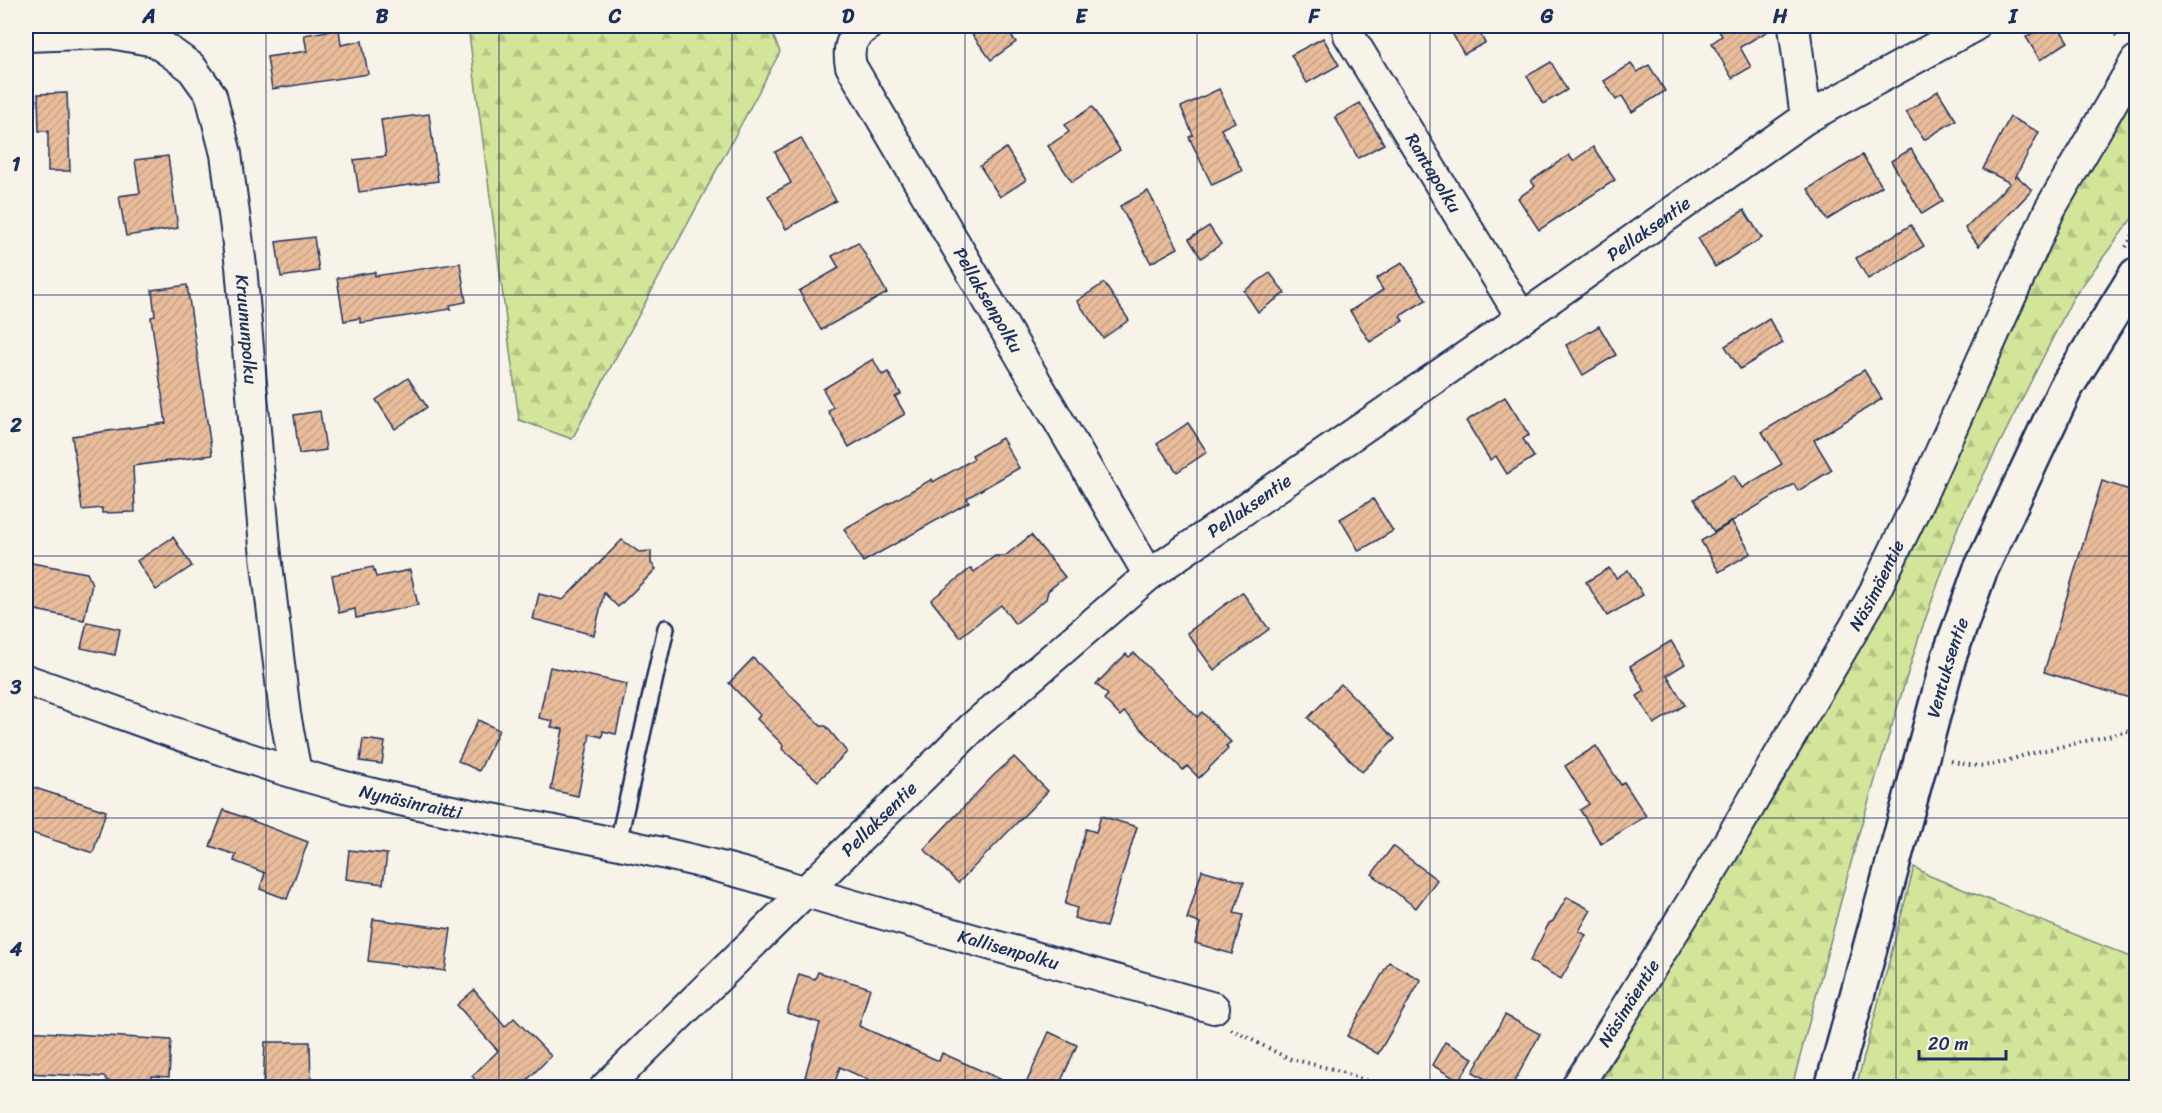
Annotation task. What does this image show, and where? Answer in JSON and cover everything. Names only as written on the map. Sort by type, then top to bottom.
[{"type":"main road","name":"Ventuksentie","points":[[1832,1088],[1949,657],[1980,571],[2065,389],[2136,274]]},
{"type":"street","name":"Pellaksenpolku","points":[[867,26],[856,33],[850,43],[851,66],[1149,574]]},
{"type":"street","name":"Rantapolku","points":[[1347,26],[1349,35],[1522,318]]},
{"type":"street","points":[[1794,26],[1806,118]]},
{"type":"street","name":"Pellaksentie","points":[[605,1088],[802,891],[974,726],[1149,574],[1522,318],[1806,118],[1974,26]]},
{"type":"street","name":"Kruununpolku","points":[[26,36],[111,33],[154,41],[191,67],[211,95],[226,154],[241,266],[265,547],[285,714],[296,773]]},
{"type":"street","name":"Näsimäentie","points":[[1576,1088],[1718,860],[1870,601],[1920,498],[2050,209],[2136,61]]},
{"type":"street","name":"Nynäsinraitti","points":[[26,680],[296,773],[361,791],[618,842],[738,870],[802,891]]},
{"type":"street","name":"Kallisenpolku","points":[[802,891],[1214,1008]]},
{"type":"lane","points":[[618,842],[666,628]]},
{"type":"path","points":[[1922,753],[1965,765],[1982,767],[2003,764],[2038,752],[2136,729]]},
{"type":"path","points":[[1214,1008],[1222,1025],[1287,1058],[1346,1073],[1387,1088]]},
{"type":"green space","points":[[468,26],[769,26],[780,52],[572,439],[519,420]]},
{"type":"green space","points":[[2136,85],[2136,213],[2073,298],[1959,524],[1918,640],[1858,836],[1792,1087],[1597,1088],[1729,867],[2061,214]]},
{"type":"green space","points":[[1914,867],[1930,876],[2136,959],[2136,1087],[1856,1087]]},
{"type":"building","points":[[966,26],[1004,26],[1016,42],[991,60]]},
{"type":"building","points":[[1448,26],[1476,26],[1485,43],[1464,54]]},
{"type":"building","points":[[1716,26],[1777,26],[1740,47],[1751,67],[1732,78],[1712,43],[1722,36]]},
{"type":"building","points":[[2044,26],[2058,26],[2068,42],[2040,60],[2026,37]]},
{"type":"building","points":[[339,29],[341,45],[362,41],[368,74],[272,89],[267,57],[307,51],[304,35]]},
{"type":"building","points":[[1323,38],[1339,65],[1307,83],[1291,55]]},
{"type":"building","points":[[1551,62],[1567,90],[1543,104],[1527,76]]},
{"type":"building","points":[[1631,64],[1637,72],[1649,65],[1665,91],[1632,112],[1622,96],[1616,100],[1604,81]]},
{"type":"building","points":[[1219,89],[1235,122],[1221,129],[1242,171],[1212,185],[1189,137],[1193,135],[1181,107]]},
{"type":"building","points":[[1938,91],[1956,120],[1924,140],[1906,112]]},
{"type":"building","points":[[67,93],[70,171],[48,171],[48,131],[39,131],[38,94]]},
{"type":"building","points":[[1360,103],[1384,144],[1358,158],[1335,117]]},
{"type":"building","points":[[1092,107],[1120,150],[1072,182],[1048,146],[1069,132],[1065,125]]},
{"type":"building","points":[[429,114],[438,181],[359,192],[354,160],[386,156],[381,120]]},
{"type":"building","points":[[2010,117],[2039,132],[2015,178],[2017,176],[2032,190],[1979,246],[1965,228],[2010,183],[1983,169]]},
{"type":"building","points":[[801,138],[836,201],[786,229],[768,196],[791,183],[775,152]]},
{"type":"building","points":[[1593,147],[1615,180],[1539,230],[1518,198],[1535,186],[1531,181],[1569,155],[1573,161]]},
{"type":"building","points":[[1006,148],[1026,180],[1000,197],[980,166]]},
{"type":"building","points":[[1911,149],[1943,201],[1922,214],[1891,161]]},
{"type":"building","points":[[1862,155],[1882,186],[1827,220],[1808,189]]},
{"type":"building","points":[[168,156],[178,228],[126,236],[119,196],[140,193],[135,160]]},
{"type":"building","points":[[1148,191],[1178,248],[1151,263],[1120,206]]},
{"type":"building","points":[[1744,210],[1762,238],[1715,267],[1698,238]]},
{"type":"building","points":[[1911,225],[1924,246],[1868,279],[1856,258]]},
{"type":"building","points":[[1209,226],[1221,244],[1201,258],[1189,239]]},
{"type":"building","points":[[314,237],[319,271],[281,277],[276,242]]},
{"type":"building","points":[[858,242],[887,293],[821,330],[799,291],[839,268],[832,256]]},
{"type":"building","points":[[1402,262],[1426,300],[1400,316],[1403,321],[1370,342],[1350,311],[1383,290],[1376,279]]},
{"type":"building","points":[[460,263],[466,302],[450,305],[451,309],[395,318],[360,323],[360,318],[344,321],[337,278],[375,272],[375,276]]},
{"type":"building","points":[[1270,273],[1285,293],[1258,312],[1244,291]]},
{"type":"building","points":[[1104,283],[1129,320],[1103,338],[1077,301]]},
{"type":"building","points":[[187,285],[212,455],[133,466],[135,512],[102,513],[102,508],[82,510],[72,436],[166,423],[151,317],[155,316],[152,290]]},
{"type":"building","points":[[1769,319],[1783,343],[1740,369],[1725,346]]},
{"type":"building","points":[[1599,326],[1616,355],[1583,375],[1566,345]]},
{"type":"building","points":[[873,359],[882,375],[888,372],[901,394],[895,397],[905,414],[849,447],[828,411],[833,407],[823,389]]},
{"type":"building","points":[[1864,370],[1882,399],[1814,440],[1832,470],[1798,491],[1794,484],[1714,532],[1694,499],[1734,475],[1742,488],[1782,464],[1762,432]]},
{"type":"building","points":[[408,378],[427,407],[395,429],[376,400]]},
{"type":"building","points":[[1505,397],[1529,435],[1523,439],[1534,457],[1507,474],[1496,456],[1490,460],[1466,421]]},
{"type":"building","points":[[320,411],[326,450],[299,454],[294,415]]},
{"type":"building","points":[[1188,423],[1207,452],[1177,472],[1157,444]]},
{"type":"building","points":[[1002,438],[1019,468],[967,498],[969,502],[863,562],[844,529],[932,479],[933,482],[974,459],[972,455]]},
{"type":"building","points":[[2102,481],[2136,492],[2136,700],[2044,672]]},
{"type":"building","points":[[1373,499],[1393,531],[1359,551],[1340,519]]},
{"type":"building","points":[[1732,522],[1751,553],[1719,572],[1701,541]]},
{"type":"building","points":[[1031,535],[1065,577],[1048,591],[1046,599],[1015,624],[1001,605],[960,637],[931,600],[971,568],[974,572],[995,556],[1005,556]]},
{"type":"building","points":[[173,537],[192,566],[156,590],[137,561]]},
{"type":"building","points":[[622,540],[639,552],[651,551],[651,563],[656,569],[618,607],[604,593],[594,635],[533,619],[539,594],[563,600]]},
{"type":"building","points":[[26,562],[87,573],[92,584],[84,620],[31,609],[26,604]]},
{"type":"building","points":[[373,567],[376,577],[410,570],[418,605],[356,618],[355,609],[339,613],[332,575]]},
{"type":"building","points":[[1609,568],[1616,578],[1628,570],[1643,595],[1607,616],[1586,582]]},
{"type":"building","points":[[1242,592],[1269,629],[1214,670],[1187,633]]},
{"type":"building","points":[[87,622],[120,629],[115,655],[81,648]]},
{"type":"building","points":[[1671,641],[1685,664],[1667,675],[1685,705],[1654,724],[1637,696],[1645,691],[1630,666]]},
{"type":"building","points":[[1134,653],[1197,717],[1202,712],[1231,742],[1226,746],[1228,749],[1199,778],[1187,766],[1183,770],[1124,712],[1120,716],[1104,699],[1108,695],[1096,684],[1126,654],[1129,657]]},
{"type":"building","points":[[753,658],[821,726],[826,726],[847,752],[818,781],[782,749],[783,745],[757,719],[760,715],[729,683]]},
{"type":"building","points":[[550,667],[627,684],[616,734],[603,731],[602,737],[590,734],[578,796],[551,790],[563,729],[551,727],[553,721],[539,718]]},
{"type":"building","points":[[1341,684],[1395,739],[1362,772],[1308,718]]},
{"type":"building","points":[[478,720],[499,730],[479,771],[458,761]]},
{"type":"building","points":[[363,739],[385,742],[382,764],[360,761]]},
{"type":"building","points":[[1596,746],[1621,785],[1624,782],[1646,816],[1601,844],[1580,810],[1589,804],[1565,766]]},
{"type":"building","points":[[1014,757],[1048,791],[958,883],[924,849]]},
{"type":"building","points":[[32,787],[106,811],[93,853],[26,831],[26,806]]},
{"type":"building","points":[[224,810],[308,842],[287,899],[260,889],[265,873],[234,861],[236,855],[210,846]]},
{"type":"building","points":[[1101,816],[1137,827],[1106,927],[1074,918],[1077,908],[1065,904],[1086,829],[1096,832]]},
{"type":"building","points":[[1393,846],[1437,880],[1416,908],[1372,874]]},
{"type":"building","points":[[349,850],[387,854],[383,884],[346,879]]},
{"type":"building","points":[[1202,870],[1244,882],[1234,913],[1243,915],[1232,954],[1195,943],[1200,923],[1187,919]]},
{"type":"building","points":[[1567,897],[1591,910],[1579,931],[1586,935],[1561,979],[1530,961],[1549,923],[1553,921]]},
{"type":"building","points":[[373,919],[451,929],[445,971],[368,961]]},
{"type":"building","points":[[1389,962],[1421,980],[1378,1054],[1347,1036]]},
{"type":"building","points":[[818,972],[870,988],[859,1026],[939,1061],[942,1053],[1020,1088],[886,1088],[840,1067],[834,1085],[805,1077],[820,1023],[787,1013],[799,974],[815,979]]},
{"type":"building","points":[[474,990],[505,1027],[514,1018],[551,1056],[519,1088],[483,1088],[472,1076],[498,1051],[457,1005]]},
{"type":"building","points":[[1505,1015],[1540,1034],[1511,1088],[1501,1088],[1473,1072]]},
{"type":"building","points":[[26,1031],[171,1040],[169,1077],[152,1076],[152,1080],[138,1080],[138,1084],[107,1081],[105,1077],[26,1073]]},
{"type":"building","points":[[1049,1032],[1077,1045],[1058,1088],[1024,1088]]},
{"type":"building","points":[[265,1042],[310,1042],[311,1088],[263,1088]]},
{"type":"building","points":[[1445,1042],[1473,1058],[1459,1081],[1432,1065]]}]
